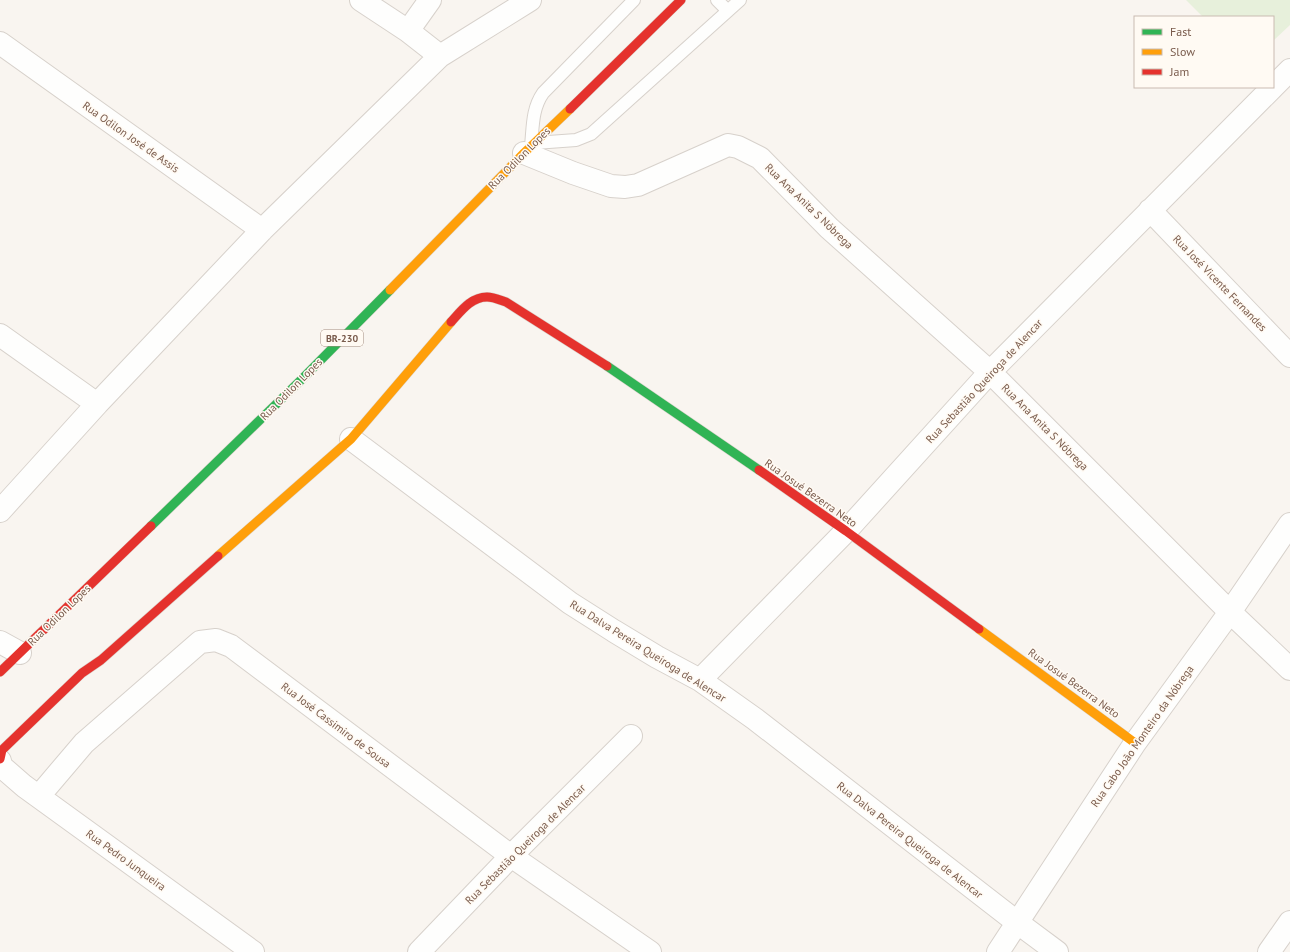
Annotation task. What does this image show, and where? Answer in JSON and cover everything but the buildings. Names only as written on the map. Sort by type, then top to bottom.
[{"type":"main road","name":"Rua Odilon Lopes","points":[[0,672],[302,379],[529,147],[681,0]]},
{"type":"main road","name":"Rua Josué Bezerra Neto","points":[[351,439],[462,310],[475,299],[488,297],[506,302],[608,366],[846,531],[1135,743]]},
{"type":"main road","points":[[0,762],[2,750],[82,673],[101,660],[351,439]]},
{"type":"street","points":[[362,0],[440,56]]},
{"type":"street","points":[[408,32],[430,0]]},
{"type":"street","points":[[0,511],[97,404],[262,230],[440,56],[530,0]]},
{"type":"street","name":"Rua Odilon José de Assis","points":[[0,43],[262,230]]},
{"type":"street","name":"Rua Sebastião Queiroga de Alencar","points":[[1274,88],[1282,80]]},
{"type":"street","name":"Rua Sebastião Queiroga de Alencar","points":[[700,680],[846,531],[990,372],[1150,210],[1274,88]]},
{"type":"street","name":"Rua Ana Anita S Nóbrega","points":[[529,147],[573,173],[611,186],[626,188],[638,185],[728,145],[738,147],[760,158],[829,228],[990,372],[1230,612],[1290,669]]},
{"type":"street","name":"Rua José Vicente Fernandes","points":[[1150,210],[1290,356]]},
{"type":"street","points":[[0,335],[97,404]]},
{"type":"street","name":"Rua Dalva Pereira Queiroga de Alencar","points":[[351,439],[570,603],[651,653],[700,680],[754,719],[1057,952]]},
{"type":"street","name":"Rua Cabo João Monteiro da Nóbrega","points":[[998,952],[1135,743],[1230,612],[1290,524]]},
{"type":"street","name":"Rua José Cassimiro de Sousa","points":[[39,796],[84,743],[200,642],[216,640],[231,646],[511,856],[650,952]]},
{"type":"street","points":[[0,642],[20,653]]},
{"type":"street","name":"Rua Sebastião Queiroga de Alencar","points":[[419,952],[511,856],[631,736]]},
{"type":"street","name":"Rua Pedro Junqueira","points":[[0,762],[24,786],[253,952]]},
{"type":"street","points":[[1269,952],[1290,922]]},
{"type":"lane","points":[[634,0],[543,93],[534,110],[529,147],[576,140],[591,134],[740,0]]},
{"type":"lane","points":[[717,0],[728,12]]},
{"type":"green space","points":[[1186,0],[1290,0],[1290,25],[1274,40],[1274,16],[1202,16]]},
{"type":"traffic: fast","points":[[151,526],[302,379],[390,290]]},
{"type":"traffic: fast","points":[[607,366],[759,470]]},
{"type":"traffic: slow","points":[[390,290],[524,153],[570,109]]},
{"type":"traffic: slow","points":[[218,556],[351,439],[451,322]]},
{"type":"traffic: slow","points":[[979,629],[1135,743]]},
{"type":"traffic: jam","points":[[570,109],[681,0]]},
{"type":"traffic: jam","points":[[451,322],[463,309],[476,299],[487,297],[494,298],[506,302],[607,366]]},
{"type":"traffic: jam","points":[[759,470],[846,531],[979,629]]},
{"type":"traffic: jam","points":[[0,672],[151,526]]},
{"type":"traffic: jam","points":[[0,759],[2,750],[82,673],[101,660],[218,556]]}]
